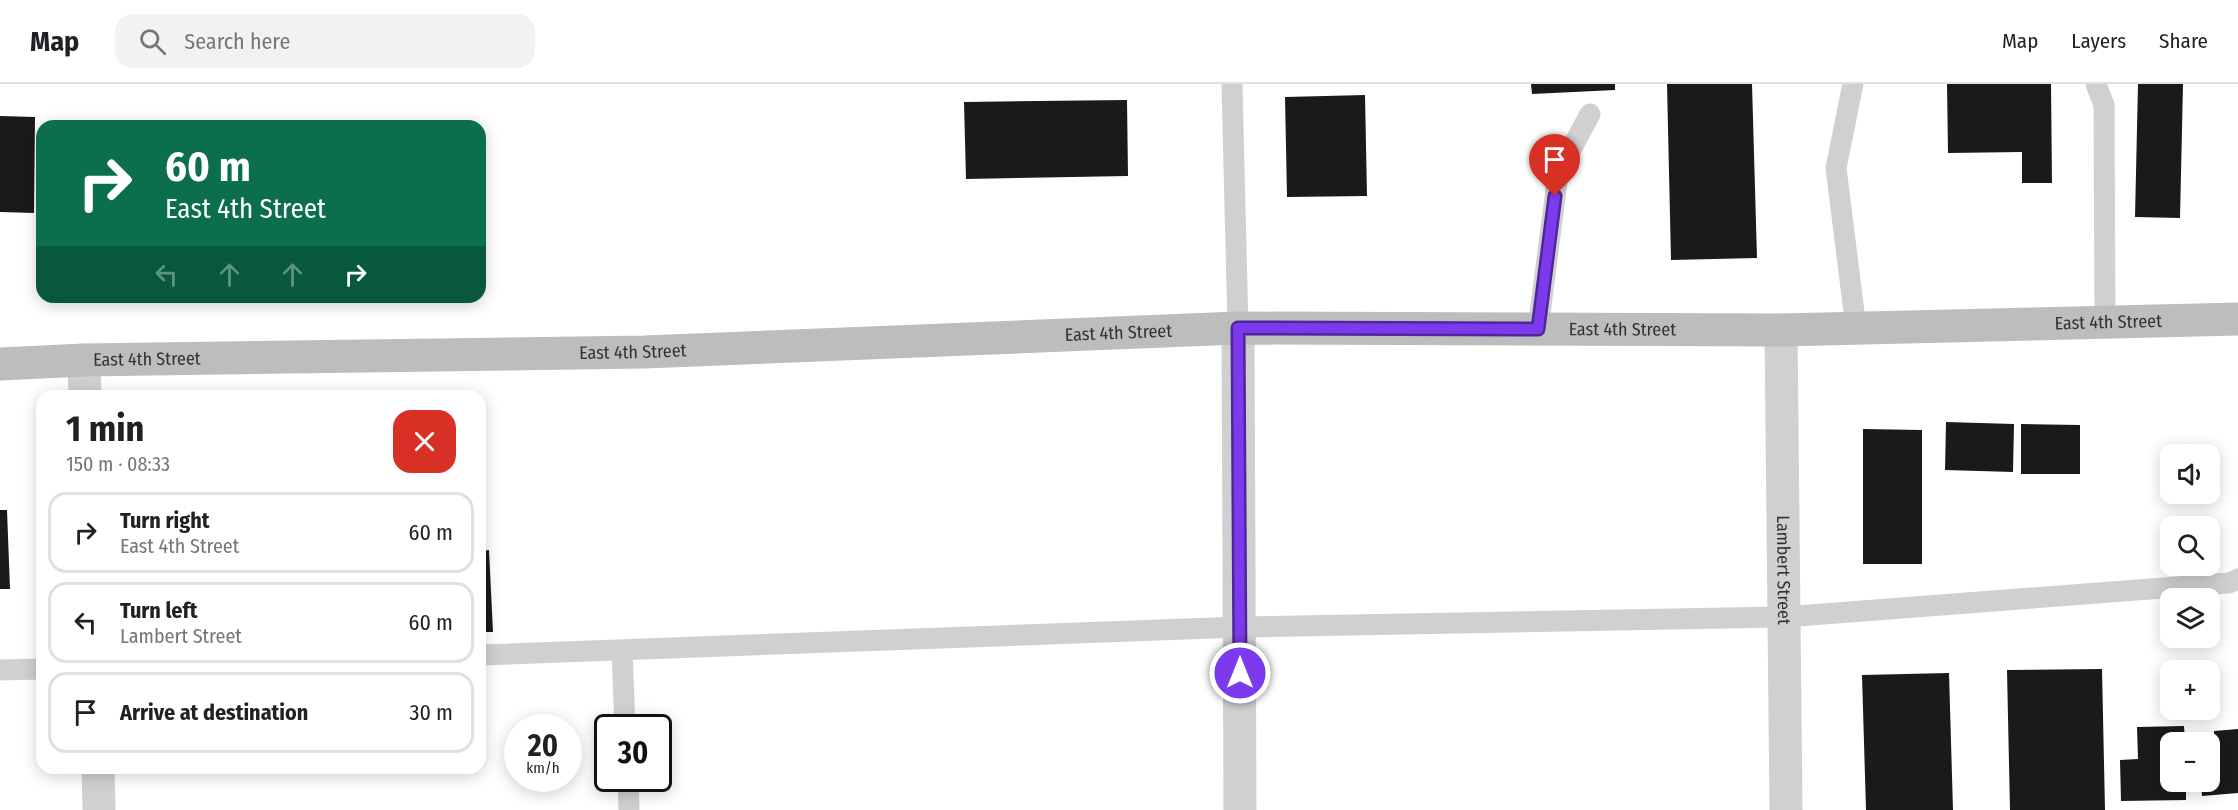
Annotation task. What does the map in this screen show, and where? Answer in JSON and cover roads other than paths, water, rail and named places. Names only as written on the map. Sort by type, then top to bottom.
[{"type":"main road","name":"East 4th Street","points":[[0,364],[84,360],[644,352],[1238,328],[1781,330],[2238,320]]},
{"type":"street","points":[[1238,328],[1240,810]]},
{"type":"street","name":"Lambert Street","points":[[1781,330],[1786,810]]},
{"type":"street","points":[[84,360],[85,390]]},
{"type":"street","points":[[98,774],[99,810]]},
{"type":"lane","points":[[1232,84],[1238,328]]},
{"type":"lane","points":[[1853,84],[1836,168],[1856,328]]},
{"type":"lane","points":[[2096,84],[2104,105],[2105,323]]},
{"type":"lane","points":[[1538,329],[1558,174],[1590,114]]},
{"type":"lane","points":[[486,655],[1240,627],[1784,617],[2229,583],[2238,579]]},
{"type":"lane","points":[[622,650],[625,714]]},
{"type":"lane","points":[[0,670],[36,669]]},
{"type":"lane","points":[[628,792],[629,810]]}]
